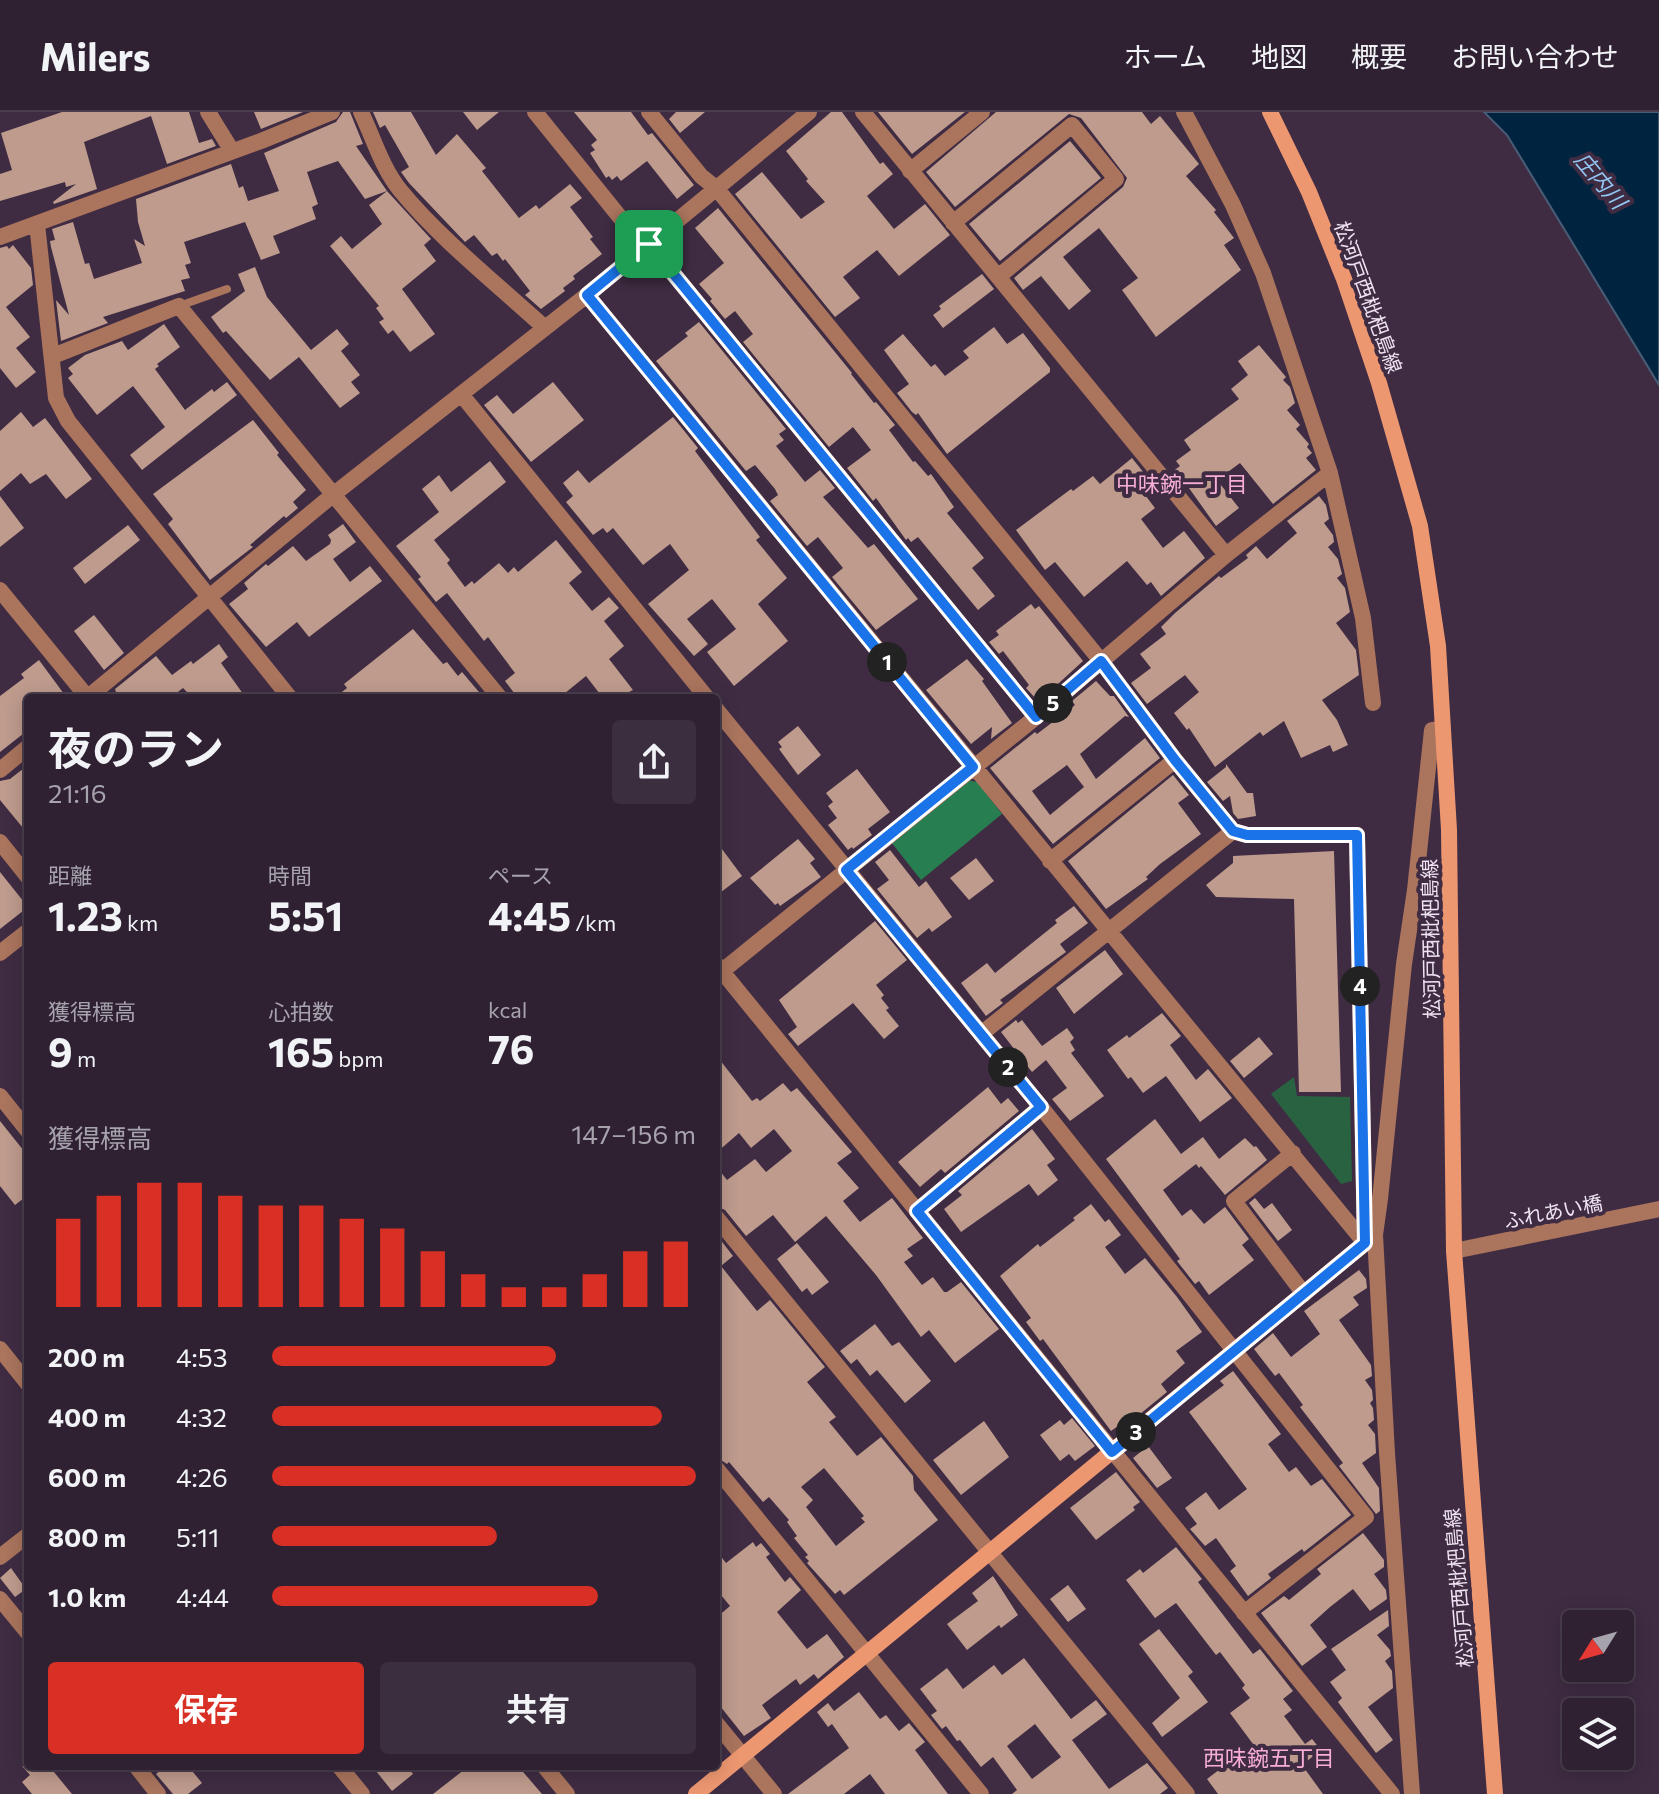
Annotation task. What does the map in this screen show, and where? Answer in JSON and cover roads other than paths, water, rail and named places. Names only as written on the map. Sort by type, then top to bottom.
[{"type":"main road","name":"松河戸西枇杷島線","points":[[1270,112],[1309,192],[1344,279],[1379,383],[1416,512],[1438,646],[1449,830],[1454,1251],[1495,1794]]},
{"type":"main road","points":[[696,1794],[1370,1239]]},
{"type":"street","points":[[208,112],[232,151]]},
{"type":"street","points":[[0,237],[332,112]]},
{"type":"street","points":[[361,112],[389,174],[400,190],[454,245],[544,327]]},
{"type":"street","points":[[535,112],[1036,717]]},
{"type":"street","points":[[93,694],[334,494],[587,295],[809,112]]},
{"type":"street","points":[[863,112],[1226,555]]},
{"type":"street","points":[[910,171],[982,112]]},
{"type":"street","points":[[1184,112],[1233,205],[1263,273],[1330,473],[1363,618],[1373,703]]},
{"type":"street","points":[[655,114],[701,176],[717,189],[1101,661],[1233,831],[1247,835],[1357,835],[1370,1239],[1412,1794]]},
{"type":"street","points":[[953,223],[1072,125],[1116,179],[998,277]]},
{"type":"street","points":[[37,224],[56,398],[68,421],[287,694]]},
{"type":"street","points":[[587,295],[1050,861],[1293,1153],[1370,1239]]},
{"type":"street","points":[[53,356],[179,306],[497,694]]},
{"type":"street","points":[[461,394],[704,694]]},
{"type":"street","points":[[720,969],[1036,717],[1226,555],[1330,473]]},
{"type":"street","points":[[0,590],[85,694]]},
{"type":"street","points":[[720,714],[1041,1107],[1366,1517],[1244,1613]]},
{"type":"street","points":[[1370,1239],[1399,1027],[1432,730],[1443,729]]},
{"type":"street","points":[[0,770],[24,750]]},
{"type":"street","points":[[1050,861],[1175,760]]},
{"type":"street","points":[[981,1034],[1233,831]]},
{"type":"street","points":[[0,842],[24,872]]},
{"type":"street","points":[[0,953],[24,934]]},
{"type":"street","points":[[720,973],[1392,1794]]},
{"type":"street","points":[[0,1096],[24,1126]]},
{"type":"street","points":[[917,1211],[1041,1107]]},
{"type":"street","points":[[1293,1153],[1234,1201],[1304,1294]]},
{"type":"street","name":"ふれあい橋","points":[[1454,1251],[1659,1209]]},
{"type":"street","points":[[720,1222],[1187,1794]]},
{"type":"street","points":[[0,1349],[24,1379]]},
{"type":"street","points":[[720,1473],[981,1794]]},
{"type":"street","points":[[0,1557],[24,1538]]},
{"type":"street","points":[[0,1599],[24,1628]]},
{"type":"street","points":[[720,1728],[774,1794]]},
{"type":"street","points":[[139,1770],[158,1794]]},
{"type":"street","points":[[342,1770],[362,1794]]},
{"type":"street","points":[[547,1770],[567,1794]]},
{"type":"lane","points":[[179,306],[227,289]]},
{"type":"water","name":"庄内川","points":[[1484,112],[1659,112],[1659,385],[1507,135]]},
{"type":"district","name":"中味鋺一丁目","points":[[1182,483]]},
{"type":"district","name":"西味鋺五丁目","points":[[1269,1757]]}]
